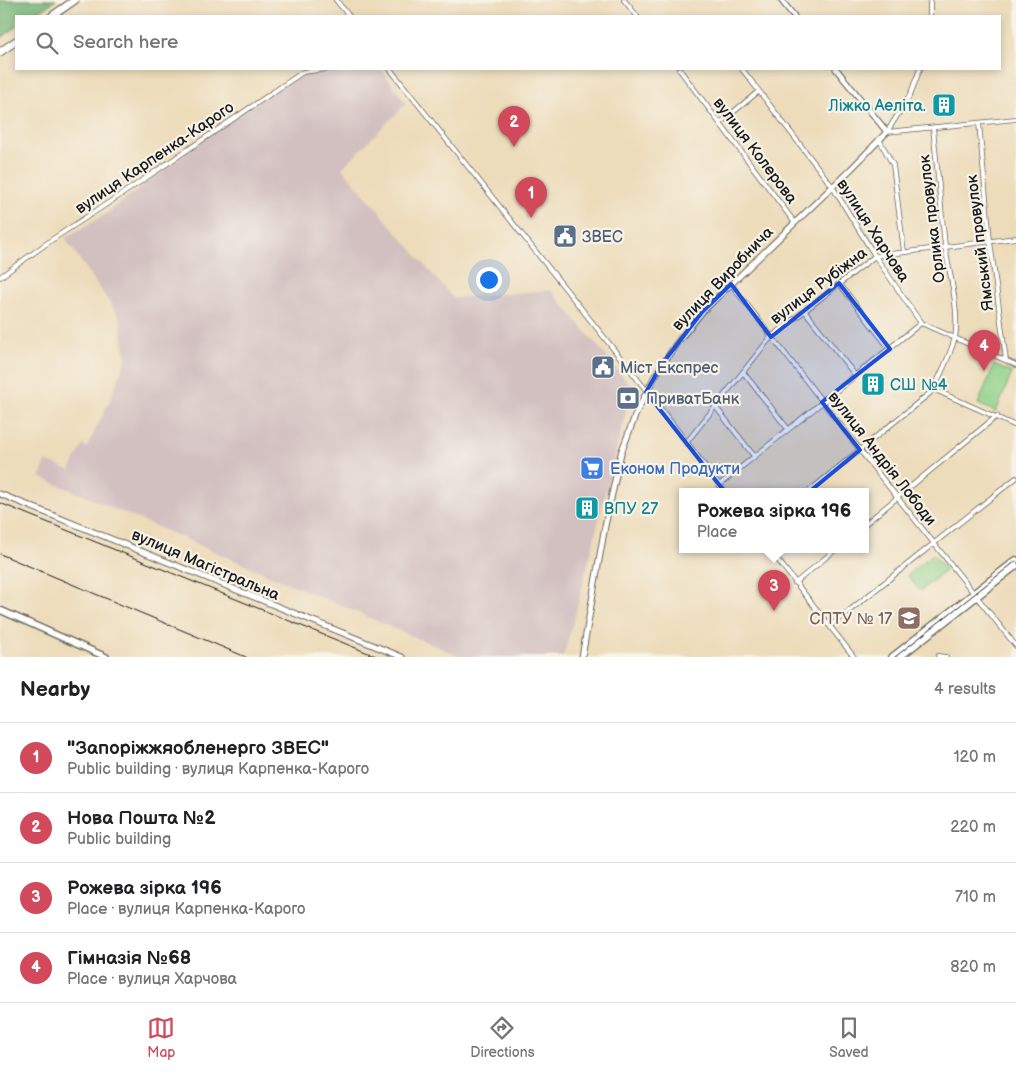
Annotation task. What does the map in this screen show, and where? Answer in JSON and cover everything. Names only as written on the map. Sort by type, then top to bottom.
[{"type":"highway","points":[[53,15],[75,0]]},
{"type":"highway","points":[[0,52],[15,42]]},
{"type":"main road","points":[[900,657],[1016,560]]},
{"type":"main road","points":[[892,657],[1016,566]]},
{"type":"main road","points":[[0,610],[106,657]]},
{"type":"street","points":[[336,0],[348,15]]},
{"type":"street","points":[[624,0],[636,15]]},
{"type":"street","points":[[781,0],[793,15]]},
{"type":"street","points":[[930,0],[930,15]]},
{"type":"street","name":"вулиця Карпенка-Карого","points":[[0,278],[53,239],[303,72],[319,70]]},
{"type":"street","points":[[391,70],[722,488]]},
{"type":"street","name":"вулиця Колерова","points":[[680,70],[795,223]]},
{"type":"street","name":"вулиця Харчова","points":[[743,70],[832,186],[875,256],[921,323]]},
{"type":"street","points":[[837,70],[887,132]]},
{"type":"street","points":[[887,132],[910,95],[920,70]]},
{"type":"street","points":[[720,123],[759,91]]},
{"type":"street","points":[[887,132],[1016,119]]},
{"type":"street","name":"Ямський провулок","points":[[979,123],[990,241],[1006,360]]},
{"type":"street","name":"Орлика провулок","points":[[933,128],[946,247],[956,316],[955,337]]},
{"type":"street","name":"вулиця Виробнича","points":[[582,657],[605,526],[621,453],[625,439],[646,392],[662,364],[702,312],[887,132]]},
{"type":"street","points":[[879,140],[894,168],[904,252]]},
{"type":"street","name":"вулиця Рубіжна","points":[[686,443],[772,337],[875,256],[1016,238]]},
{"type":"street","name":"вулиця Андрія Лободи","points":[[732,284],[822,402],[1016,646]]},
{"type":"street","points":[[839,284],[890,349]]},
{"type":"street","points":[[805,311],[855,375]]},
{"type":"street","points":[[719,485],[921,323],[1016,364]]},
{"type":"street","points":[[813,488],[933,389],[955,337]]},
{"type":"street","points":[[743,372],[788,429]]},
{"type":"street","points":[[933,389],[1016,426]]},
{"type":"street","points":[[715,406],[754,456]]},
{"type":"street","points":[[869,521],[997,416]]},
{"type":"street","points":[[830,626],[1016,478]]},
{"type":"street","name":"вулиця Магістральна","points":[[0,494],[402,657]]},
{"type":"street","points":[[772,553],[854,657]]},
{"type":"street","points":[[795,583],[831,553]]},
{"type":"street","points":[[938,656],[946,657]]},
{"type":"highlighted area","points":[[839,283],[890,349],[822,402],[860,450],[758,534],[646,392],[662,364],[702,312],[731,284],[771,337]]},
{"type":"shaded area","points":[[316,70],[382,70],[406,104],[342,168],[453,298],[551,290],[632,387],[563,657],[461,657],[40,477],[46,461],[70,470],[83,445],[87,447],[110,400],[126,359],[120,318],[65,238],[106,214],[217,129],[299,74]]},
{"type":"green space","points":[[0,0],[56,0],[34,15],[15,15],[15,28],[0,39]]},
{"type":"green space","points":[[994,365],[1012,373],[996,412],[978,404]]},
{"type":"green space","points":[[933,554],[946,570],[920,591],[907,575]]},
{"type":"tram line","points":[[0,503],[378,657]]},
{"type":"tram line","points":[[895,657],[1016,561]]},
{"type":"railway","points":[[0,554],[246,657]]},
{"type":"place","name":"Ліжко Аеліта.","points":[[944,105]]},
{"type":"place","name":"Нова Пошта №2","points":[[514,147]]},
{"type":"place","name":"\"Запоріжжяобленерго ЗВЕС\"","points":[[531,218]]},
{"type":"place","name":"ЗВЕС","points":[[565,236]]},
{"type":"place","name":"Мiст Експрес","points":[[603,367]]},
{"type":"place","name":"Гімназія №68","points":[[984,371]]},
{"type":"place","name":"СШ №4","points":[[873,384]]},
{"type":"place","name":"ПриватБанк","points":[[628,398]]},
{"type":"place","name":"Економ Продукти","points":[[592,468]]},
{"type":"place","name":"ВПУ 27","points":[[587,508]]},
{"type":"place","name":"Рожева зірка 196","points":[[774,611]]},
{"type":"place","name":"СПТУ № 17","points":[[909,618]]}]
